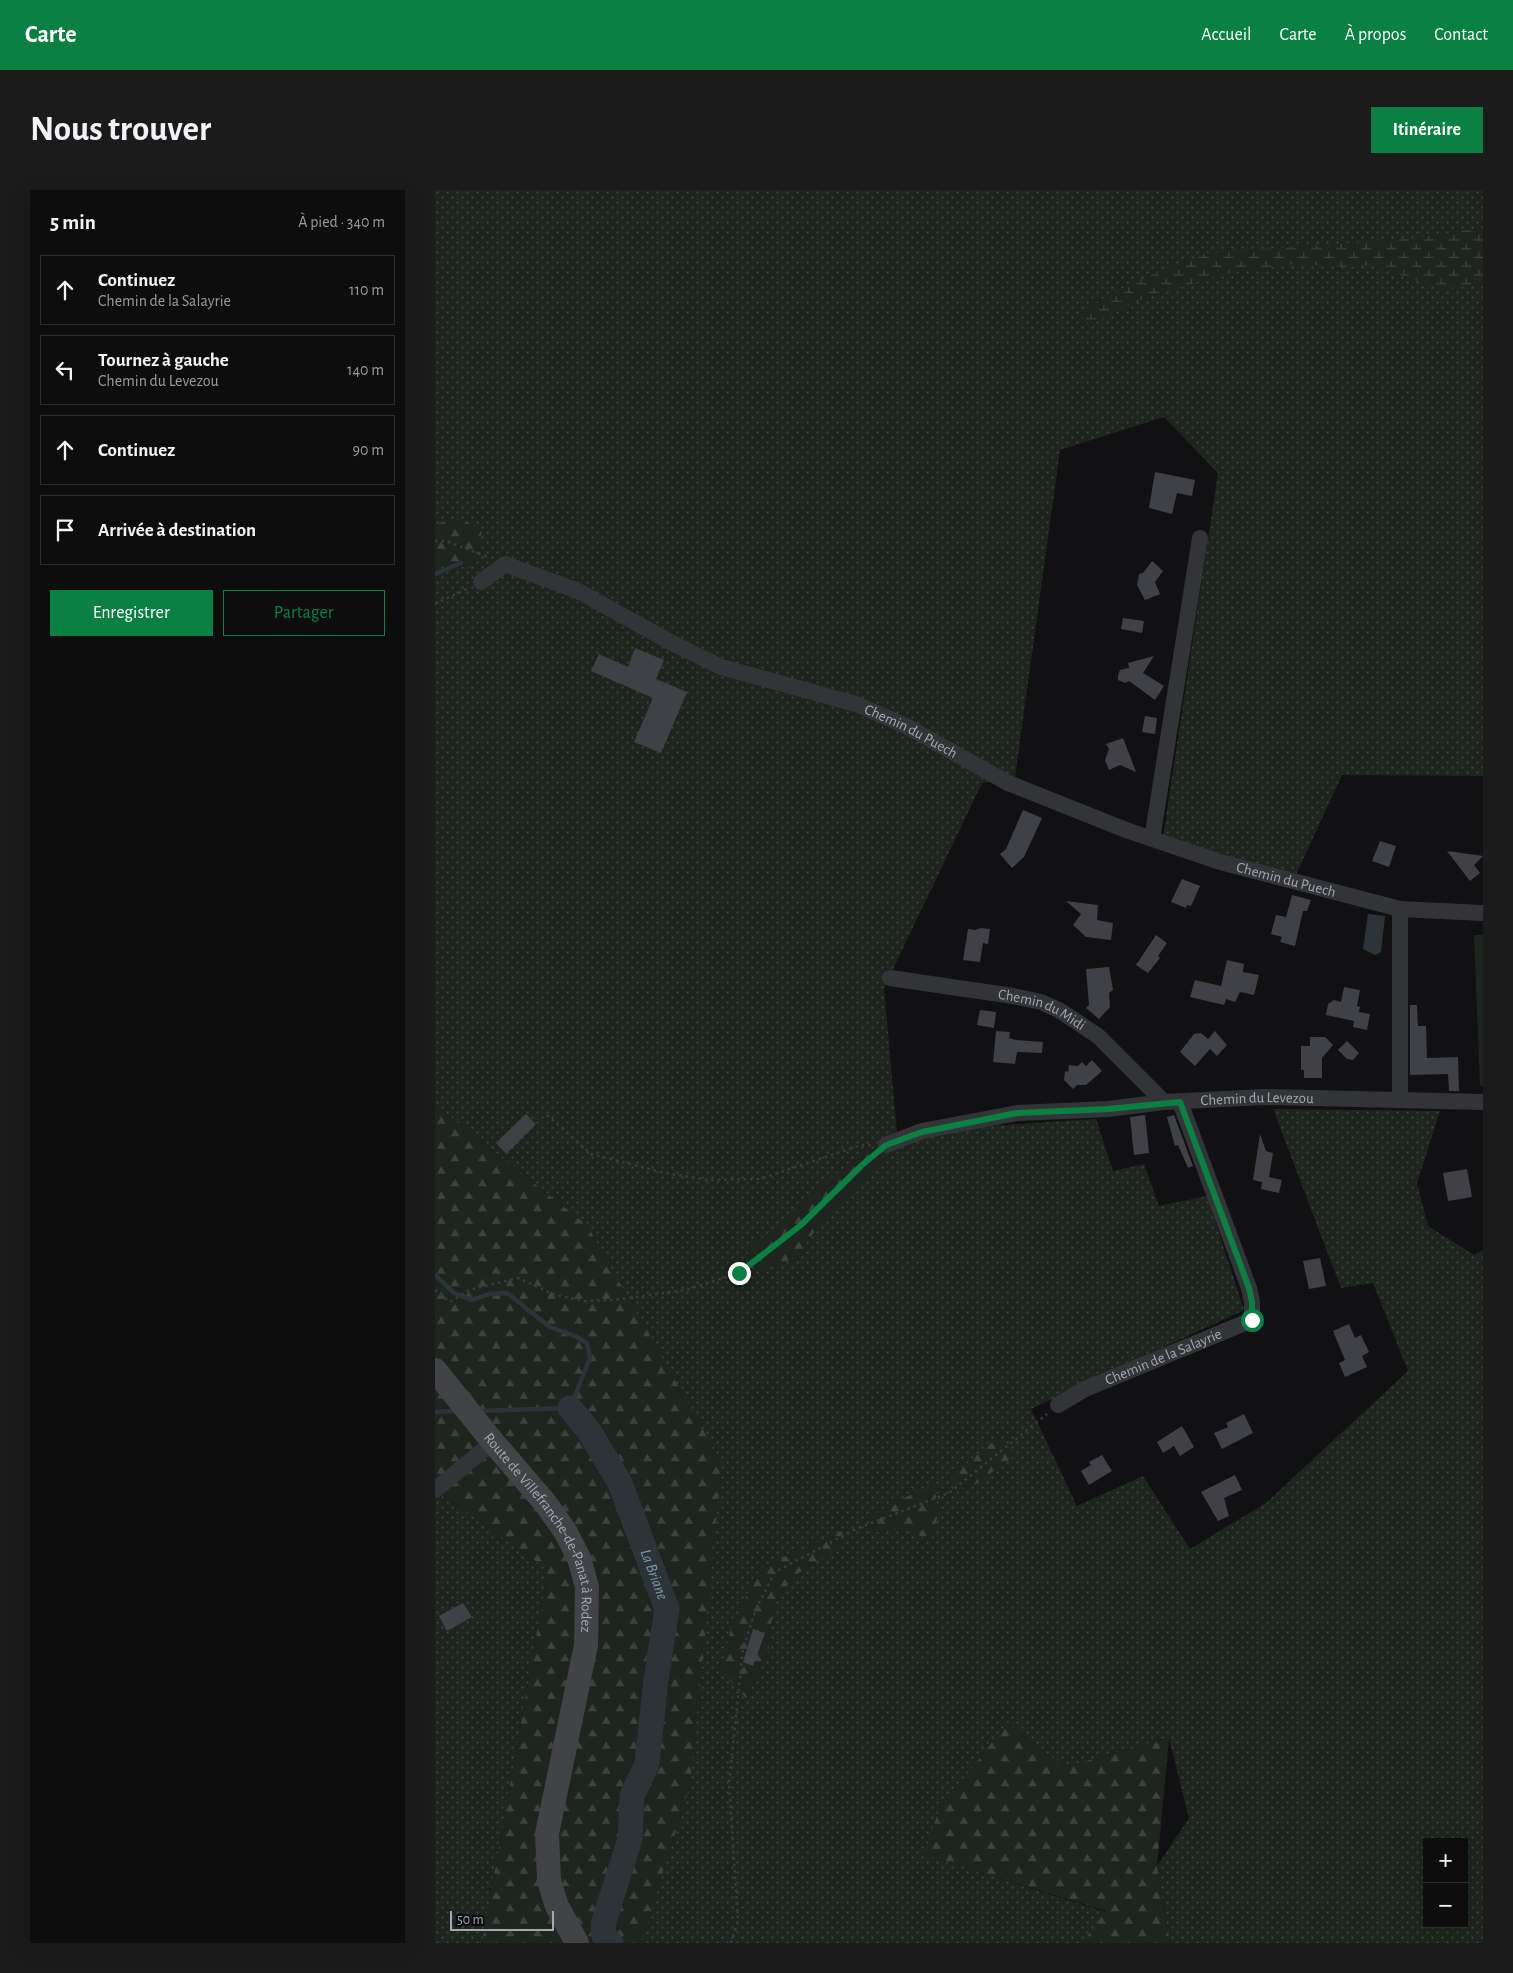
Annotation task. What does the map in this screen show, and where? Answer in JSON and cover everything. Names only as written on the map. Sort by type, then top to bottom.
[{"type":"main road","name":"Route de Villefranche-de-Panat à Rodez","points":[[435,1370],[546,1504],[565,1531],[579,1558],[587,1587],[586,1645],[547,1834],[549,1880],[556,1904],[577,1943]]},
{"type":"street","points":[[1152,839],[1200,538]]},
{"type":"street","points":[[481,582],[505,564]]},
{"type":"street","name":"Chemin du Puech","points":[[505,564],[578,592],[674,644],[721,666],[856,704],[906,726],[1008,783],[1056,804],[1152,839],[1220,862],[1399,909],[1483,913]]},
{"type":"street","points":[[1399,909],[1400,1099]]},
{"type":"street","name":"Chemin du Midi","points":[[890,978],[1013,996],[1041,1002],[1059,1010],[1098,1036],[1172,1102]]},
{"type":"street","name":"Chemin du Levezou","points":[[886,1145],[922,1132],[1017,1113],[1108,1109],[1172,1102],[1265,1097],[1483,1102]]},
{"type":"street","name":"Chemin de la Salayrie","points":[[1058,1405],[1085,1389],[1252,1320],[1252,1302],[1249,1288],[1172,1102]]},
{"type":"street","points":[[435,1490],[487,1434]]},
{"type":"path","points":[[435,541],[446,542],[505,564]]},
{"type":"path","points":[[435,604],[481,582]]},
{"type":"path","points":[[547,1115],[591,1154],[665,1173],[708,1180],[760,1179],[861,1145],[886,1145]]},
{"type":"path","points":[[435,1290],[450,1302],[469,1290],[518,1278],[555,1295],[585,1301],[614,1300],[686,1290],[739,1273],[801,1225],[862,1165],[886,1145]]},
{"type":"path","points":[[731,1943],[738,1921],[729,1784],[743,1649],[756,1609],[775,1572],[856,1529],[949,1493],[1058,1405]]},
{"type":"green space","points":[[435,190],[1483,190],[1483,776],[1342,775],[1295,877],[1163,837],[1218,473],[1164,417],[1060,450],[1015,777],[982,783],[884,988],[897,1132],[1096,1119],[1113,1171],[1144,1164],[1159,1206],[1207,1196],[1244,1310],[1031,1409],[1077,1506],[1143,1476],[1190,1549],[1266,1503],[1408,1371],[1373,1283],[1341,1288],[1273,1109],[1440,1111],[1417,1183],[1428,1226],[1474,1255],[1483,1250],[1483,1943],[1170,1943],[1157,1866],[1189,1818],[1169,1738],[1064,1767],[1007,1723],[925,1855],[1106,1912],[1082,1943],[645,1943],[642,1941],[690,1785],[587,1225],[435,1105]]},
{"type":"green space","points":[[1483,228],[1483,285],[1439,289],[1373,265],[1348,267],[1293,264],[1225,274],[1148,297],[1089,324],[1078,314],[1132,283],[1206,253],[1408,239]]},
{"type":"green space","points":[[460,518],[482,532],[471,568],[435,564],[435,524]]},
{"type":"green space","points":[[1474,935],[1483,935],[1483,1086],[1480,1086]]},
{"type":"green space","points":[[435,1105],[587,1225],[722,1463],[690,1785],[642,1941],[645,1943],[482,1943],[548,1570],[435,1489]]},
{"type":"green space","points":[[863,1151],[889,1159],[826,1216],[797,1256],[762,1273],[747,1251]]},
{"type":"green space","points":[[997,1438],[1014,1456],[966,1491],[951,1477]]},
{"type":"green space","points":[[933,1485],[939,1511],[930,1543],[909,1528],[871,1533],[870,1518],[888,1505]]},
{"type":"green space","points":[[435,1489],[548,1570],[482,1943],[435,1943]]},
{"type":"green space","points":[[844,1530],[837,1549],[796,1575],[774,1600],[768,1654],[746,1698],[721,1671],[731,1629],[760,1568]]},
{"type":"green space","points":[[1007,1723],[1064,1767],[1169,1738],[1157,1866],[1170,1943],[1082,1943],[1106,1911],[924,1855],[939,1810]]},
{"type":"shaded area","points":[[1368,914],[1385,916],[1381,952],[1375,955],[1363,949]]},
{"type":"building","points":[[1155,472],[1195,480],[1192,496],[1177,493],[1172,514],[1149,508]]},
{"type":"building","points":[[1152,561],[1163,571],[1155,582],[1160,594],[1145,600],[1137,585],[1139,574],[1143,573]]},
{"type":"building","points":[[1123,618],[1144,621],[1142,633],[1121,629]]},
{"type":"building","points":[[635,648],[664,660],[656,679],[687,692],[661,753],[634,742],[653,698],[591,671],[599,654],[628,667]]},
{"type":"building","points":[[1154,656],[1143,673],[1164,686],[1155,700],[1129,681],[1125,683],[1118,680],[1120,670],[1129,668],[1128,663]]},
{"type":"building","points":[[1145,716],[1157,718],[1155,734],[1142,732]]},
{"type":"building","points":[[1123,738],[1136,772],[1120,765],[1109,770],[1105,760],[1109,749],[1106,744]]},
{"type":"building","points":[[1023,810],[1042,818],[1024,857],[1012,868],[1000,854],[1006,849]]},
{"type":"building","points":[[1380,841],[1396,846],[1389,867],[1372,861]]},
{"type":"building","points":[[1447,851],[1483,856],[1474,865],[1480,873],[1470,881]]},
{"type":"building","points":[[1182,879],[1200,886],[1191,906],[1187,905],[1186,908],[1171,902]]},
{"type":"building","points":[[1292,895],[1311,900],[1307,911],[1303,911],[1295,946],[1280,942],[1282,937],[1271,934],[1276,915],[1286,917]]},
{"type":"building","points":[[1066,901],[1098,905],[1097,920],[1113,923],[1111,940],[1086,937],[1073,925],[1081,914]]},
{"type":"building","points":[[981,928],[990,929],[988,944],[983,943],[980,962],[963,960],[968,929],[975,930]]},
{"type":"building","points":[[1156,935],[1167,943],[1158,956],[1160,958],[1148,973],[1136,965]]},
{"type":"building","points":[[1227,960],[1244,964],[1243,972],[1259,975],[1254,995],[1240,992],[1235,1002],[1226,999],[1224,1005],[1190,997],[1195,980],[1221,986]]},
{"type":"building","points":[[1109,967],[1113,990],[1109,993],[1110,1007],[1099,1019],[1086,1008],[1089,1005],[1086,969]]},
{"type":"building","points":[[1344,987],[1360,990],[1357,1006],[1360,1007],[1359,1012],[1370,1014],[1367,1030],[1353,1027],[1354,1021],[1326,1015],[1328,1004],[1334,1000],[1341,1002]]},
{"type":"building","points":[[1410,1005],[1417,1005],[1418,1026],[1426,1026],[1427,1058],[1458,1057],[1459,1091],[1449,1091],[1448,1074],[1410,1075]]},
{"type":"building","points":[[980,1010],[996,1012],[994,1028],[977,1025]]},
{"type":"building","points":[[996,1031],[1010,1032],[1009,1038],[1016,1040],[1043,1042],[1042,1053],[1017,1052],[1015,1064],[993,1062]]},
{"type":"building","points":[[1215,1031],[1227,1045],[1217,1056],[1210,1049],[1195,1066],[1180,1052],[1194,1034],[1201,1033],[1208,1039]]},
{"type":"building","points":[[1310,1037],[1325,1037],[1333,1045],[1322,1058],[1322,1078],[1304,1078],[1304,1070],[1301,1070],[1301,1046],[1310,1046]]},
{"type":"building","points":[[1347,1041],[1359,1053],[1353,1060],[1347,1059],[1338,1050]]},
{"type":"building","points":[[1092,1060],[1102,1071],[1086,1085],[1077,1085],[1073,1089],[1064,1080],[1065,1071],[1068,1072],[1069,1065],[1078,1066],[1082,1062],[1086,1066]]},
{"type":"building","points":[[526,1114],[536,1124],[506,1154],[496,1143]]},
{"type":"building","points":[[1145,1115],[1149,1153],[1134,1155],[1130,1117]]},
{"type":"building","points":[[1174,1115],[1193,1166],[1188,1168],[1178,1145],[1175,1146],[1167,1117]]},
{"type":"building","points":[[1260,1134],[1266,1151],[1273,1153],[1269,1177],[1282,1180],[1279,1193],[1261,1189],[1262,1182],[1253,1180]]},
{"type":"building","points":[[1467,1169],[1472,1197],[1448,1201],[1443,1173]]},
{"type":"building","points":[[1320,1258],[1326,1286],[1309,1289],[1303,1261]]},
{"type":"building","points":[[1349,1324],[1355,1338],[1361,1335],[1369,1352],[1362,1356],[1367,1367],[1345,1377],[1339,1363],[1345,1360],[1333,1331]]},
{"type":"building","points":[[1244,1414],[1253,1433],[1222,1449],[1214,1433],[1228,1427],[1226,1423]]},
{"type":"building","points":[[1182,1426],[1194,1447],[1180,1456],[1174,1446],[1163,1453],[1157,1442]]},
{"type":"building","points":[[1102,1455],[1112,1471],[1089,1485],[1081,1471],[1091,1465],[1089,1462]]},
{"type":"building","points":[[1235,1475],[1242,1490],[1224,1498],[1229,1516],[1218,1521],[1201,1492]]},
{"type":"building","points":[[463,1603],[472,1617],[447,1631],[439,1616]]},
{"type":"building","points":[[753,1629],[765,1633],[753,1666],[743,1662]]},
{"type":"waterway","points":[[435,574],[461,563]]},
{"type":"waterway","points":[[435,1275],[454,1293],[472,1300],[489,1294],[507,1293],[550,1327],[575,1336],[587,1343],[590,1358],[570,1408],[479,1411]]},
{"type":"waterway","name":"La Briane","points":[[570,1408],[589,1431],[620,1483],[667,1609],[656,1679],[647,1764],[632,1796],[630,1839],[603,1924],[604,1936],[611,1943]]},
{"type":"waterway","name":"La Briane","points":[[435,1412],[459,1411]]},
{"type":"route","points":[[739,1273],[801,1225],[862,1165],[886,1145],[922,1132],[964,1122],[1017,1113],[1108,1109],[1164,1102],[1180,1102],[1249,1288],[1252,1302],[1252,1320]]}]
